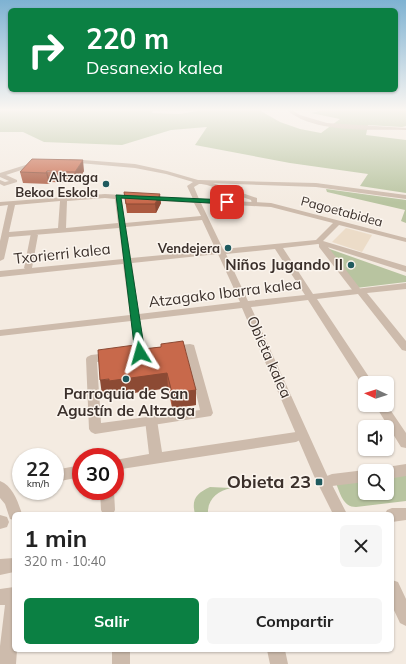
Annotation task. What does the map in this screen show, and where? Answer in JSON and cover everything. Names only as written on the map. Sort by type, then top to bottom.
[{"type":"street","points":[[63,161],[94,161],[140,167],[198,182],[208,183],[255,199],[254,203]]},
{"type":"street","points":[[0,177],[44,162]]},
{"type":"street","points":[[198,182],[207,181],[316,185],[406,197]]},
{"type":"street","name":"Obieta kalea","points":[[198,182],[190,186],[246,306],[321,476],[339,512]]},
{"type":"street","name":"Pagoetabidea","points":[[0,204],[105,196],[271,204],[406,240]]},
{"type":"street","points":[[118,196],[140,353]]},
{"type":"street","points":[[62,230],[64,199]]},
{"type":"street","points":[[0,260],[12,203]]},
{"type":"street","points":[[5,235],[206,218]]},
{"type":"street","points":[[320,244],[338,222]]},
{"type":"street","points":[[28,268],[34,235]]},
{"type":"street","points":[[320,244],[406,269]]},
{"type":"street","points":[[320,244],[406,348]]},
{"type":"street","name":"Txorierri kalea","points":[[0,274],[221,252],[320,244]]},
{"type":"street","points":[[278,247],[362,376]]},
{"type":"street","name":"Atzagako Ibarra kalea","points":[[0,333],[246,306],[359,290],[405,288]]},
{"type":"street","points":[[190,347],[207,413],[151,420],[95,429],[91,359],[190,347]]},
{"type":"street","points":[[386,412],[406,443]]},
{"type":"street","points":[[151,420],[156,458]]},
{"type":"street","points":[[124,463],[296,437]]},
{"type":"street","points":[[394,472],[406,470]]},
{"type":"street","points":[[332,480],[358,477]]},
{"type":"street","points":[[0,487],[11,501],[6,519]]},
{"type":"street","points":[[107,500],[108,510]]},
{"type":"street","points":[[394,515],[406,514]]},
{"type":"street","points":[[0,567],[12,565]]},
{"type":"street","points":[[394,592],[406,617]]},
{"type":"street","points":[[0,597],[12,596]]},
{"type":"street","points":[[7,664],[12,615]]},
{"type":"street","points":[[121,652],[121,664]]},
{"type":"street","points":[[276,652],[279,664]]},
{"type":"green space","points":[[42,141],[135,141],[122,145]]},
{"type":"green space","points":[[198,141],[406,141],[406,193],[360,186],[368,174],[290,163],[195,145]]},
{"type":"green space","points":[[326,189],[406,200],[406,223],[401,221],[405,210],[327,192]]},
{"type":"green space","points":[[324,247],[406,276],[406,282],[356,288]]},
{"type":"green space","points":[[406,475],[406,501],[356,507],[348,505],[343,499],[336,483],[358,481],[358,500],[394,500],[394,476]]},
{"type":"green space","points":[[210,487],[231,488],[214,496],[209,504],[208,512],[195,512],[194,504],[196,497]]},
{"type":"shaded area","points":[[346,228],[372,235],[362,252],[332,242]]},
{"type":"building","points":[[32,159],[83,160],[75,172],[20,172]]},
{"type":"building","points":[[124,192],[160,194],[155,204],[126,204]]},
{"type":"building","points":[[183,341],[196,390],[172,393],[167,373],[109,381],[109,379],[100,380],[98,350],[142,344],[143,349],[161,347],[161,344]]},
{"type":"place","name":"Altzaga Bekoa Eskola","points":[[106,184]]},
{"type":"place","name":"Vendejera","points":[[228,248]]},
{"type":"place","name":"Niños Jugando II","points":[[351,265]]},
{"type":"place","name":"Parroquia de San Agustín de Altzaga","points":[[126,379]]},
{"type":"place","name":"Obieta 23","points":[[319,482]]},
{"type":"route","points":[[140,353],[118,196],[227,202]]}]
